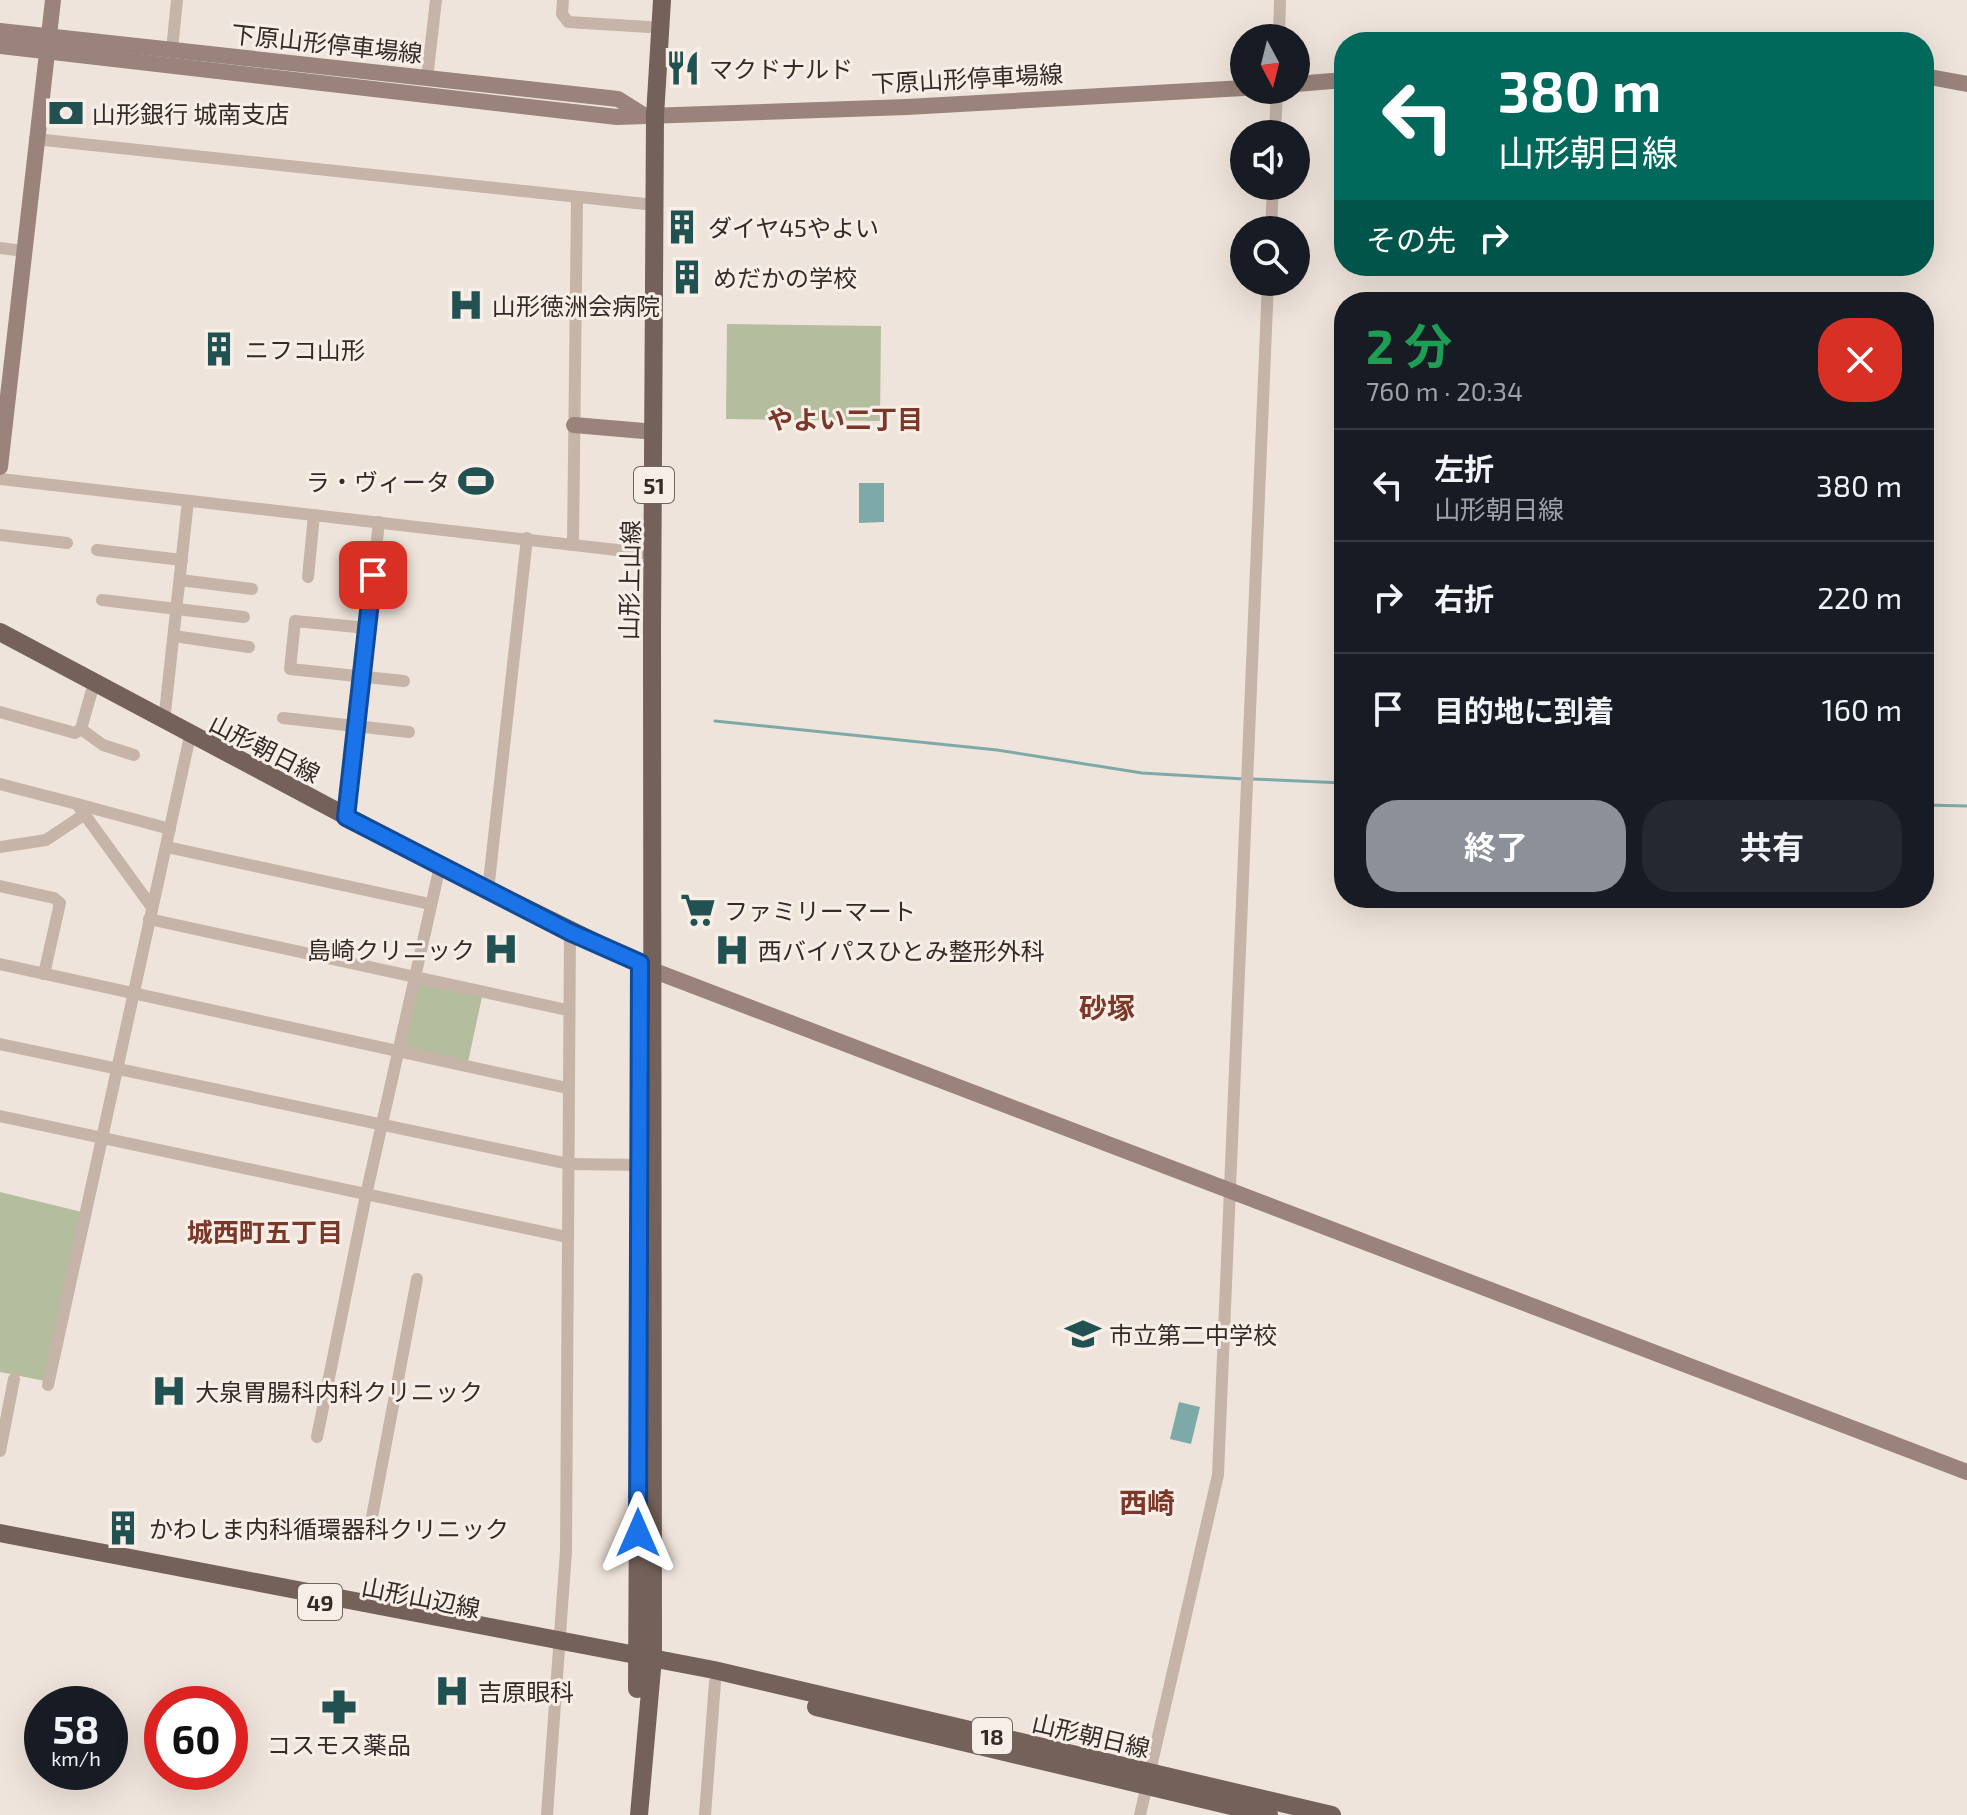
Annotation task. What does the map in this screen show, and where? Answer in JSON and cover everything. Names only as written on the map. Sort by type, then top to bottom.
[{"type":"main road","points":[[0,467],[53,0]]},
{"type":"main road","name":"山形上山線","points":[[646,966],[650,0]]},
{"type":"main road","name":"山形上山線","points":[[646,966],[643,553],[645,204],[662,0]]},
{"type":"main road","name":"下原山形停車場線","points":[[0,31],[46,43],[602,116],[907,107],[1230,89]]},
{"type":"main road","name":"下原山形停車場線","points":[[0,46],[46,43],[172,50],[618,99],[650,116]]},
{"type":"main road","points":[[1934,78],[1967,84]]},
{"type":"main road","points":[[1310,83],[1334,81]]},
{"type":"main road","points":[[574,425],[644,431]]},
{"type":"main road","name":"山形朝日線","points":[[0,632],[190,736],[488,891],[646,966]]},
{"type":"main road","points":[[639,1815],[645,1662],[646,966],[1967,1472]]},
{"type":"main road","name":"山形山辺線","points":[[0,1533],[645,1662]]},
{"type":"main road","name":"山形山辺線","points":[[0,1541],[559,1645]]},
{"type":"main road","points":[[627,1815],[645,1662]]},
{"type":"main road","name":"山形朝日線","points":[[645,1662],[715,1682],[1148,1781],[1332,1815]]},
{"type":"main road","name":"山形朝日線","points":[[645,1662],[1148,1781],[1269,1815]]},
{"type":"street","points":[[172,50],[177,0]]},
{"type":"street","points":[[427,79],[436,0]]},
{"type":"street","points":[[563,0],[562,14],[568,22],[649,27]]},
{"type":"street","points":[[1279,24],[1280,0]]},
{"type":"street","points":[[35,139],[645,204]]},
{"type":"street","points":[[573,543],[577,199]]},
{"type":"street","points":[[0,248],[24,251]]},
{"type":"street","points":[[1140,1815],[1218,1475],[1267,296]]},
{"type":"street","points":[[0,479],[643,553]]},
{"type":"street","points":[[164,722],[188,501]]},
{"type":"street","points":[[308,577],[314,515]]},
{"type":"street","points":[[346,817],[379,522]]},
{"type":"street","points":[[0,535],[67,543]]},
{"type":"street","points":[[488,891],[527,538]]},
{"type":"street","points":[[97,550],[182,560]]},
{"type":"street","points":[[180,580],[252,589]]},
{"type":"street","points":[[102,600],[244,617]]},
{"type":"street","points":[[367,628],[295,621],[290,669],[404,681]]},
{"type":"street","points":[[174,636],[249,647]]},
{"type":"street","points":[[0,712],[75,733],[81,729],[94,683]]},
{"type":"street","points":[[283,718],[409,732]]},
{"type":"street","points":[[81,729],[103,745],[134,755]]},
{"type":"street","points":[[48,1385],[190,736]]},
{"type":"street","points":[[0,784],[81,809],[170,829]]},
{"type":"street","points":[[0,847],[46,840],[81,809]]},
{"type":"street","points":[[81,809],[150,913],[413,978],[567,1010]]},
{"type":"street","points":[[167,847],[430,904]]},
{"type":"street","points":[[317,1437],[397,1050],[440,866]]},
{"type":"street","points":[[0,886],[54,898],[60,903],[44,974]]},
{"type":"street","points":[[547,1815],[566,1551],[567,1010],[570,932]]},
{"type":"street","points":[[0,964],[567,1088]]},
{"type":"street","points":[[0,1044],[381,1127],[569,1164],[646,1166]]},
{"type":"street","points":[[0,1116],[567,1237]]},
{"type":"street","points":[[372,1517],[417,1279]]},
{"type":"street","points":[[0,1451],[14,1379]]},
{"type":"street","points":[[705,1815],[715,1682]]},
{"type":"green space","points":[[727,324],[881,326],[880,421],[726,419]]},
{"type":"green space","points":[[416,983],[482,997],[468,1062],[402,1047]]},
{"type":"green space","points":[[0,1192],[82,1212],[45,1381],[0,1372]]},
{"type":"water","points":[[859,483],[884,483],[884,522],[859,523]]},
{"type":"water","points":[[1179,1402],[1200,1407],[1191,1444],[1170,1439]]},
{"type":"waterway","points":[[715,721],[997,750],[1142,773],[1244,779]]},
{"type":"waterway","points":[[1252,779],[1334,783]]},
{"type":"waterway","points":[[1934,805],[1967,806]]},
{"type":"place","name":"マクドナルド","points":[[683,68]]},
{"type":"place","name":"山形銀行 城南支店","points":[[66,113]]},
{"type":"place","name":"ダイヤ45やよい","points":[[682,227]]},
{"type":"place","name":"めだかの学校","points":[[687,277]]},
{"type":"place","name":"山形徳洲会病院","points":[[466,305]]},
{"type":"place","name":"ニフコ山形","points":[[219,349]]},
{"type":"place","name":"ラ・ヴィータ","points":[[476,481]]},
{"type":"place","name":"ファミリーマート","points":[[698,910]]},
{"type":"place","name":"島崎クリニック","points":[[501,949]]},
{"type":"place","name":"西バイパスひとみ整形外科","points":[[732,950]]},
{"type":"place","name":"市立第二中学校","points":[[1083,1334]]},
{"type":"place","name":"大泉胃腸科内科クリニック","points":[[169,1391]]},
{"type":"place","name":"かわしま内科循環器科クリニック","points":[[123,1528]]},
{"type":"place","name":"吉原眼科","points":[[452,1691]]},
{"type":"place","name":"コスモス薬品","points":[[339,1707]]},
{"type":"district","name":"やよい二丁目","points":[[845,418]]},
{"type":"district","name":"砂塚","points":[[1107,1007]]},
{"type":"district","name":"城西町五丁目","points":[[265,1231]]},
{"type":"district","name":"西崎","points":[[1147,1502]]},
{"type":"route","points":[[373,575],[346,817],[570,932],[640,963],[638,1533]]}]
